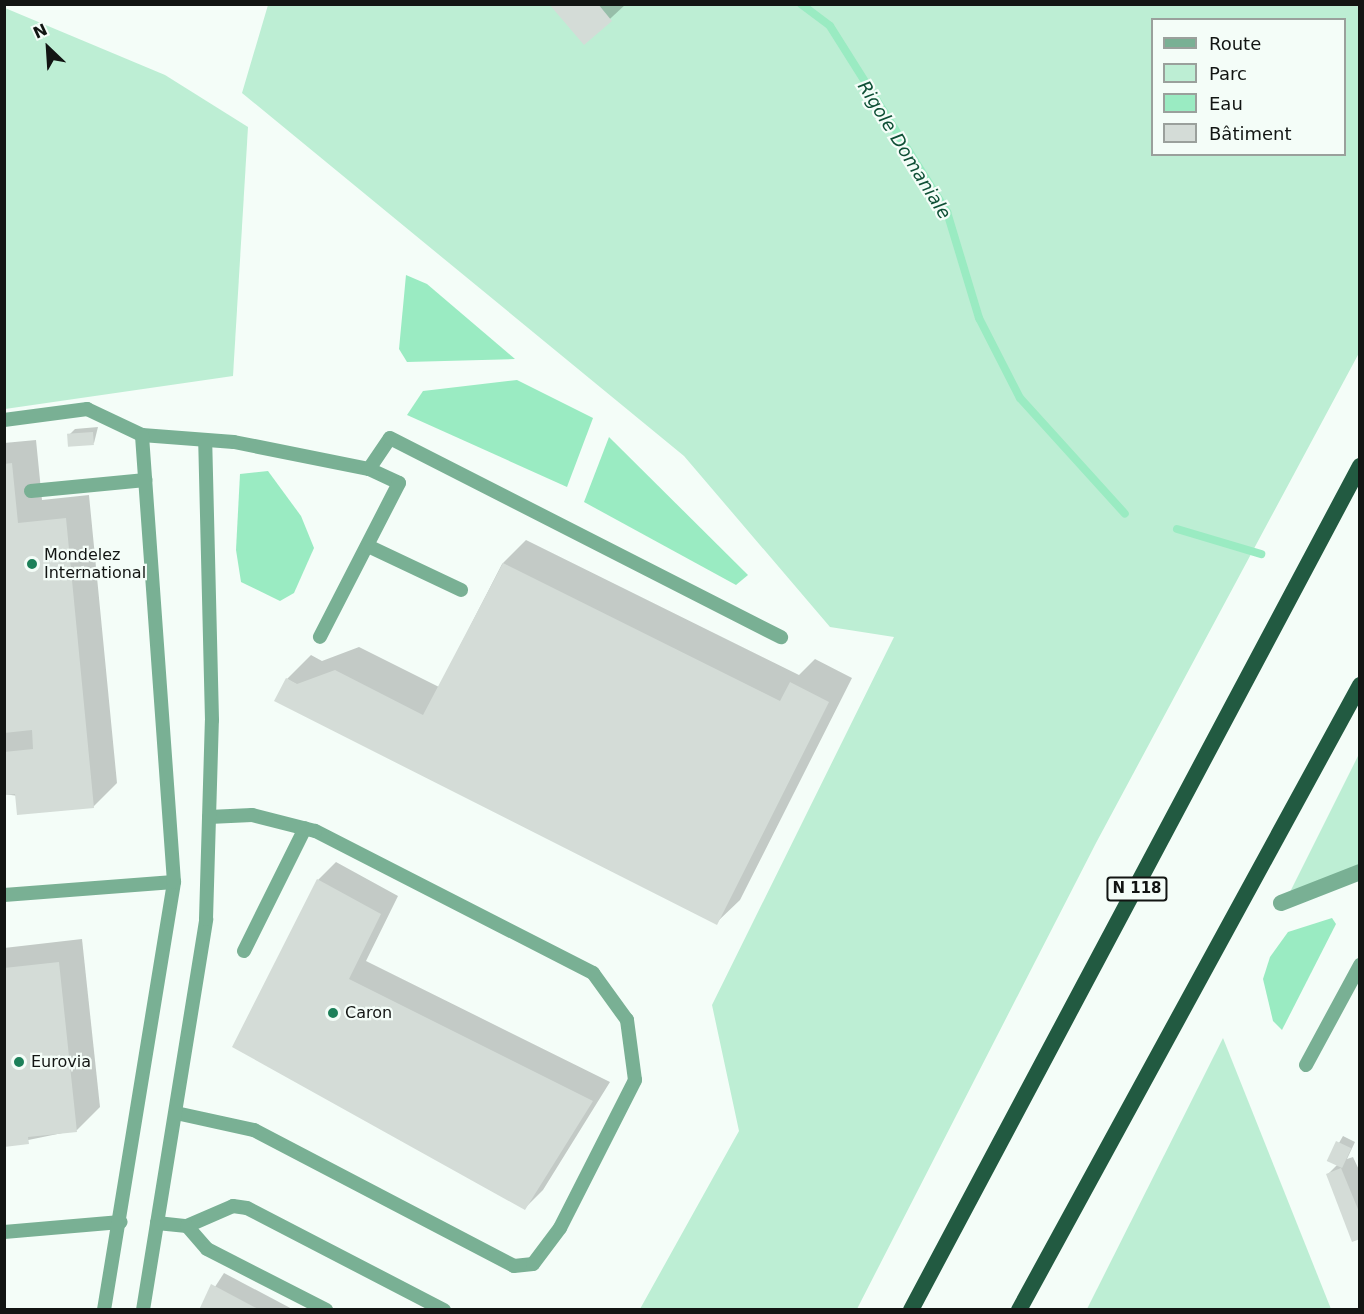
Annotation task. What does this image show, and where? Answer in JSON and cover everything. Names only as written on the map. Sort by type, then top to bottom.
[{"type":"highway","name":"N 118","points":[[911,1310],[1359,466]]},
{"type":"highway","points":[[1019,1310],[1359,685]]},
{"type":"street","points":[[1281,903],[1359,872]]},
{"type":"lane","points":[[4,420],[87,410],[142,435],[205,441],[369,469],[399,483],[320,637]]},
{"type":"lane","points":[[104,1310],[121,1222],[174,882],[142,435]]},
{"type":"lane","points":[[369,469],[390,438],[781,637]]},
{"type":"lane","points":[[143,1310],[206,919],[209,817],[205,441]]},
{"type":"lane","points":[[31,491],[145,480]]},
{"type":"lane","points":[[368,546],[461,590]]},
{"type":"lane","points":[[176,1113],[254,1130],[514,1266],[533,1264],[560,1228],[635,1080],[627,1020],[592,973],[305,828],[252,815],[209,817]]},
{"type":"lane","points":[[244,951],[305,828]]},
{"type":"lane","points":[[4,895],[174,882]]},
{"type":"lane","points":[[1306,1065],[1359,965]]},
{"type":"lane","points":[[158,1223],[187,1226],[233,1206],[247,1208],[444,1310]]},
{"type":"lane","points":[[4,1232],[121,1222]]},
{"type":"lane","points":[[187,1226],[207,1249],[326,1310]]},
{"type":"green space","points":[[268,5],[1359,5],[1359,353],[1096,843],[857,1309],[640,1309],[739,1131],[712,1005],[894,637],[830,627],[684,456],[242,93]]},
{"type":"green space","points":[[5,8],[165,75],[248,127],[233,376],[5,409]]},
{"type":"green space","points":[[1359,754],[1359,868],[1288,896]]},
{"type":"green space","points":[[1223,1038],[1331,1309],[1087,1309]]},
{"type":"water","points":[[406,275],[427,284],[515,359],[407,362],[399,349]]},
{"type":"water","points":[[517,380],[593,418],[567,487],[407,415],[423,391]]},
{"type":"water","points":[[609,437],[748,575],[736,585],[584,502]]},
{"type":"water","points":[[268,471],[301,516],[314,548],[294,593],[280,601],[241,582],[236,550],[240,474]]},
{"type":"water","points":[[1332,918],[1336,924],[1282,1030],[1273,1021],[1263,979],[1270,957],[1288,932]]},
{"type":"building","points":[[549,4],[598,4],[612,21],[584,45]]},
{"type":"building","points":[[93,432],[94,445],[68,447],[67,434]]},
{"type":"building","points":[[12,463],[18,523],[66,518],[94,808],[17,815],[15,794],[4,795],[4,752],[33,749],[32,730],[4,733],[4,464]]},
{"type":"building","points":[[503,563],[780,701],[790,682],[829,702],[717,925],[274,701],[286,678],[297,684],[335,670],[423,715]]},
{"type":"building","name":"Caron","points":[[317,879],[381,914],[349,979],[593,1101],[525,1210],[232,1047]]},
{"type":"building","points":[[59,962],[77,1132],[28,1137],[29,1144],[4,1147],[4,968]]},
{"type":"building","points":[[1336,1141],[1351,1148],[1342,1168],[1327,1161]]},
{"type":"building","points":[[1341,1168],[1360,1214],[1360,1239],[1352,1242],[1326,1174]]},
{"type":"building","points":[[211,1284],[260,1310],[199,1310]]},
{"type":"waterway","name":"Rigole Domaniale","points":[[801,4],[830,26],[947,212],[979,318],[1020,398],[1125,514]]},
{"type":"waterway","name":"Rigole Domaniale","points":[[1177,529],[1261,554]]},
{"type":"place","name":"Mondelez International","points":[[32,564]]},
{"type":"place","name":"Caron","points":[[333,1013]]},
{"type":"place","name":"Eurovia","points":[[19,1062]]}]
